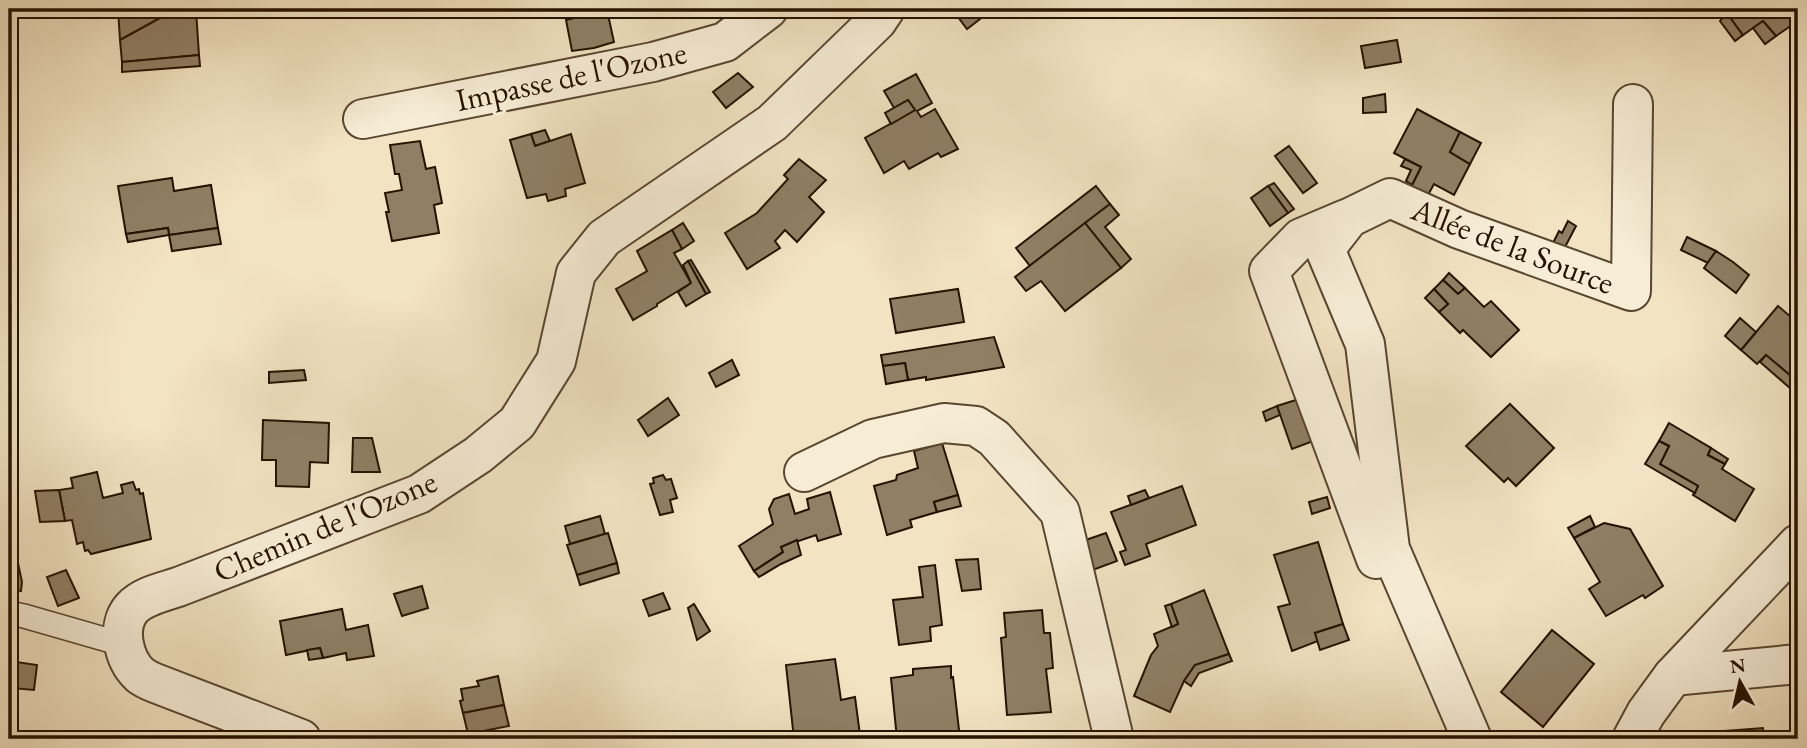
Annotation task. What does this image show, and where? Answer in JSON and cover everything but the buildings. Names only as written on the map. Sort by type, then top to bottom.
[{"type":"street","name":"Impasse de l'Ozone","points":[[363,119],[653,62],[725,42],[768,9]]},
{"type":"street","name":"Chemin de l'Ozone","points":[[125,645],[122,630],[126,618],[133,607],[145,598],[419,494],[478,455],[517,423],[556,361],[576,273],[604,238],[772,122],[877,21],[885,9]]},
{"type":"street","name":"Allée de la Source","points":[[1472,739],[1390,549],[1364,344],[1325,249],[1349,218],[1390,198],[1458,229],[1632,291],[1633,104]]},
{"type":"street","points":[[1349,218],[1301,238],[1269,271],[1399,620],[1446,677]]},
{"type":"street","points":[[804,472],[873,439],[944,423],[976,426],[994,438],[1060,512],[1114,739]]},
{"type":"street","points":[[1632,739],[1646,713],[1672,676],[1798,544]]},
{"type":"street","points":[[125,645],[127,655],[140,675],[301,739]]},
{"type":"street","points":[[1672,676],[1798,664]]},
{"type":"lane","points":[[9,614],[125,645]]}]
